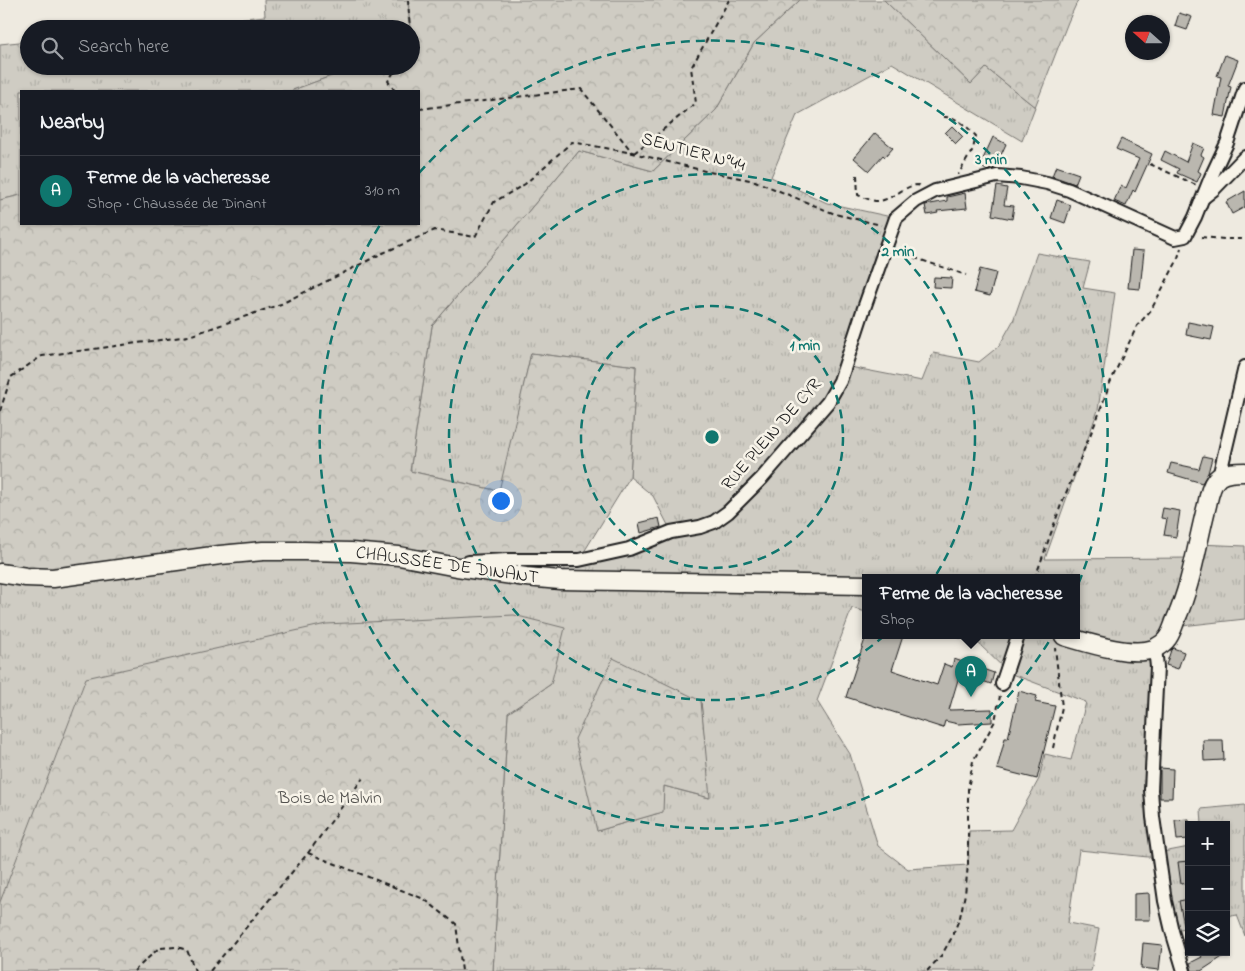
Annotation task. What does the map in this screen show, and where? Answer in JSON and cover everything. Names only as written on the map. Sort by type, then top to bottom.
[{"type":"main road","points":[[1059,640],[1128,651],[1140,651],[1155,648],[1166,640],[1182,604],[1212,486],[1219,477],[1234,472],[1245,472]]},
{"type":"main road","name":"CHAUSSÉE DE DINANT","points":[[0,573],[54,578],[202,557],[263,551],[351,552],[399,556],[456,567],[560,580],[862,585]]},
{"type":"street","points":[[1186,236],[1227,143],[1245,88]]},
{"type":"street","points":[[1204,194],[1214,189],[1245,157]]},
{"type":"street","name":"RUE PLEIN DE CYR","points":[[456,567],[469,562],[579,560],[629,549],[671,532],[700,527],[714,522],[728,512],[762,478],[828,402],[840,381],[896,218],[916,201],[927,195],[936,191],[997,176],[1021,178],[1069,190],[1174,238],[1186,236]]},
{"type":"street","points":[[1219,477],[1245,367]]},
{"type":"street","points":[[1002,684],[1017,639]]},
{"type":"street","points":[[1155,648],[1157,667],[1151,790],[1153,817],[1165,901],[1184,971]]},
{"type":"path","points":[[408,0],[409,20]]},
{"type":"path","points":[[0,411],[11,376],[42,356],[189,336],[281,304],[383,253],[435,230],[475,237],[494,202],[525,184],[572,142],[633,153],[696,103],[691,68],[729,0]]},
{"type":"path","points":[[392,75],[388,81],[394,90]]},
{"type":"path","name":"SENTIER N°44","points":[[420,109],[581,89],[633,153],[709,172],[755,181],[834,214],[893,228]]},
{"type":"path","points":[[943,117],[949,116],[965,124],[976,136],[973,149],[958,173],[955,187]]},
{"type":"path","points":[[1150,164],[1204,194]]},
{"type":"path","points":[[857,175],[858,195],[877,201],[894,196],[912,185],[918,184],[927,195]]},
{"type":"path","points":[[1036,574],[1061,505],[1110,386],[1137,326],[1151,310],[1177,261],[1186,236]]},
{"type":"path","points":[[1201,237],[1245,239]]},
{"type":"path","points":[[885,248],[966,275]]},
{"type":"path","points":[[1053,748],[1062,707],[1059,640]]},
{"type":"path","points":[[927,971],[941,956],[960,917],[965,894],[968,864],[968,789],[973,761],[995,721],[1002,684]]},
{"type":"path","points":[[210,971],[308,853],[363,778]]},
{"type":"path","points":[[308,853],[424,899],[456,924],[462,971]]},
{"type":"path","points":[[134,971],[159,948],[177,947],[187,950],[195,971]]},
{"type":"green space","points":[[264,0],[408,0],[409,20],[227,20],[265,16]]},
{"type":"green space","points":[[408,0],[800,0],[754,43],[716,110],[653,171],[579,151],[432,326],[410,471],[499,491],[531,353],[636,366],[630,477],[579,560],[469,562],[399,556],[166,562],[0,573],[0,200],[20,195],[20,225],[420,225],[420,90],[293,90],[334,75],[420,75],[420,20],[409,20]]},
{"type":"green space","points":[[800,0],[884,0],[971,84],[986,68],[1035,107],[1022,141],[892,63],[797,115],[771,177],[827,203],[896,218],[845,366],[922,381],[933,353],[979,362],[999,346],[1013,321],[1037,253],[1090,262],[1083,288],[1115,293],[1098,410],[1045,559],[1195,558],[1198,544],[1245,546],[1245,619],[1173,627],[1155,648],[1154,746],[1158,853],[1185,848],[1185,928],[1172,931],[1158,858],[1079,850],[1068,923],[1099,929],[1091,971],[493,971],[508,713],[551,684],[0,902],[0,573],[220,555],[579,560],[671,531],[653,496],[630,477],[636,366],[531,353],[500,491],[410,471],[432,326],[579,151],[653,171],[716,110],[754,43]],"holes":[[[862,574],[1080,574],[1080,639],[964,639],[978,643],[1009,673],[1086,702],[1071,760],[1045,754],[1039,779],[1011,830],[969,831],[968,865],[908,869],[878,846],[850,754],[817,701],[852,608],[862,611]],[[701,701],[709,798],[664,786],[662,812],[597,831]]]},
{"type":"green space","points":[[884,0],[1078,0],[1035,107],[986,68],[971,84]]},
{"type":"green space","points":[[20,42],[20,75],[334,75],[293,90],[20,90],[20,195],[0,200],[0,44]]},
{"type":"green space","name":"Bois de Malvin","points":[[514,615],[565,628],[551,684],[508,713],[493,971],[0,971],[0,902],[86,678],[326,624]]},
{"type":"green space","points":[[613,658],[701,701],[710,798],[664,786],[663,812],[597,831],[575,739]]},
{"type":"green space","points":[[1245,805],[1245,936],[1237,915],[1230,916],[1230,821],[1202,821],[1201,809]]},
{"type":"building","points":[[1179,13],[1192,17],[1187,30],[1175,26]]},
{"type":"building","points":[[1225,55],[1238,60],[1228,86],[1231,87],[1225,117],[1214,115],[1221,77],[1217,76]]},
{"type":"building","points":[[952,126],[963,137],[956,144],[945,133]]},
{"type":"building","points":[[875,133],[893,148],[885,157],[883,155],[869,171],[854,158]]},
{"type":"building","points":[[993,137],[1006,144],[995,168],[987,170],[978,166]]},
{"type":"building","points":[[1121,139],[1152,154],[1135,192],[1133,190],[1126,206],[1114,201],[1121,185],[1126,188],[1139,159],[1116,149]]},
{"type":"building","points":[[1193,143],[1204,148],[1201,155],[1204,157],[1198,171],[1201,173],[1197,182],[1177,173],[1179,169],[1161,160],[1165,151],[1186,162]]},
{"type":"building","points":[[1056,166],[1079,174],[1075,184],[1052,176]]},
{"type":"building","points":[[997,186],[1007,188],[1004,205],[1014,206],[1012,219],[992,215]]},
{"type":"building","points":[[1245,191],[1245,207],[1232,214],[1226,202]]},
{"type":"building","points":[[965,193],[967,208],[937,211],[938,213],[927,215],[925,205],[947,201],[947,197]]},
{"type":"building","points":[[1057,200],[1071,205],[1065,223],[1051,218]]},
{"type":"building","points":[[1132,250],[1144,251],[1140,289],[1128,288]]},
{"type":"building","points":[[980,269],[996,273],[990,296],[974,292]]},
{"type":"building","points":[[934,277],[952,278],[951,288],[933,287]]},
{"type":"building","points":[[1188,322],[1214,327],[1211,340],[1186,335]]},
{"type":"building","points":[[1203,456],[1212,458],[1208,473],[1202,483],[1168,473],[1171,463],[1199,469]]},
{"type":"building","points":[[1163,508],[1180,511],[1176,537],[1164,535],[1167,519],[1161,518]]},
{"type":"building","points":[[659,518],[661,527],[641,533],[639,523]]},
{"type":"building","points":[[865,639],[902,639],[892,670],[937,685],[944,664],[952,667],[954,659],[994,673],[991,684],[960,673],[949,710],[992,709],[992,722],[958,724],[945,721],[943,728],[846,697]]},
{"type":"building","points":[[1173,648],[1184,652],[1178,669],[1166,665]]},
{"type":"building","points":[[1019,691],[1037,696],[1035,702],[1055,706],[1037,779],[997,769],[1005,738],[1008,738]]},
{"type":"building","points":[[1203,740],[1223,740],[1224,760],[1204,761]]},
{"type":"building","points":[[1160,768],[1173,769],[1172,798],[1160,798]]},
{"type":"building","points":[[1189,819],[1189,821],[1185,821],[1185,839],[1177,840],[1175,820]]},
{"type":"building","points":[[1185,861],[1185,884],[1181,884],[1178,862]]},
{"type":"building","points":[[1149,893],[1150,920],[1134,920],[1134,894]]},
{"type":"building","points":[[1185,900],[1185,929],[1179,901]]},
{"type":"building","points":[[1143,943],[1162,945],[1159,970],[1141,968]]},
{"type":"building","points":[[1224,956],[1201,971],[1192,971],[1190,963],[1202,957]]},
{"type":"place","name":"Ferme de la vacheresse","points":[[971,697]]}]
